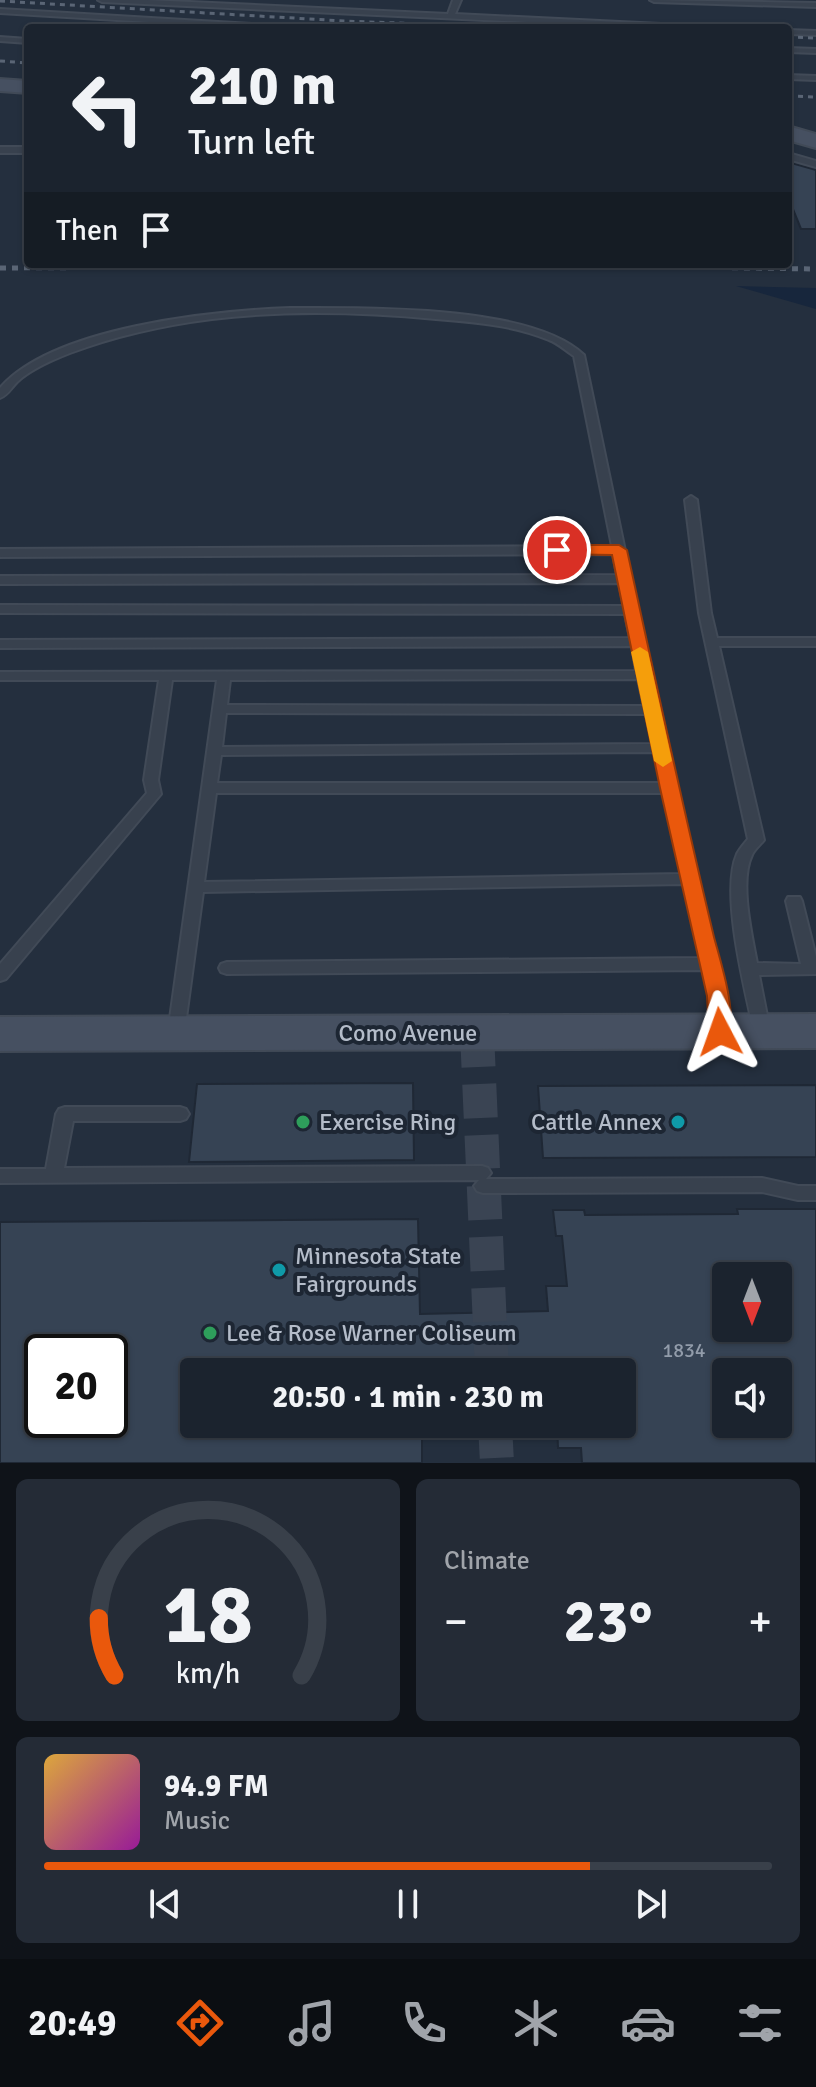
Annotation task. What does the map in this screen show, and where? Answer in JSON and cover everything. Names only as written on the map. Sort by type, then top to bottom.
[{"type":"main road","points":[[0,85],[24,87]]},
{"type":"main road","name":"Como Avenue","points":[[0,1034],[816,1031]]},
{"type":"lane","points":[[102,0],[610,24]]},
{"type":"lane","points":[[285,10],[295,0]]},
{"type":"lane","points":[[331,12],[344,0]]},
{"type":"lane","points":[[450,17],[457,0]]},
{"type":"lane","points":[[654,0],[816,5]]},
{"type":"lane","points":[[0,11],[219,24]]},
{"type":"lane","points":[[792,32],[816,33]]},
{"type":"lane","points":[[0,39],[24,41]]},
{"type":"lane","points":[[792,50],[816,51]]},
{"type":"lane","points":[[792,77],[816,78]]},
{"type":"lane","points":[[795,141],[816,164]]},
{"type":"lane","points":[[0,150],[24,150]]},
{"type":"lane","points":[[0,395],[14,378],[64,351],[211,316],[413,312],[466,317],[558,340],[579,355],[644,675],[710,964],[718,996],[741,1032]]},
{"type":"lane","points":[[691,500],[711,642],[756,840],[743,856],[739,886],[749,969],[741,1032]]},
{"type":"lane","points":[[0,553],[619,550]]},
{"type":"lane","points":[[0,580],[625,579]]},
{"type":"lane","points":[[0,609],[631,610]]},
{"type":"lane","points":[[0,644],[637,642]]},
{"type":"lane","points":[[711,642],[816,642]]},
{"type":"lane","points":[[0,676],[644,675]]},
{"type":"lane","points":[[0,975],[154,794],[151,780],[166,676]]},
{"type":"lane","points":[[176,1033],[224,676]]},
{"type":"lane","points":[[220,709],[652,710]]},
{"type":"lane","points":[[214,751],[660,748]]},
{"type":"lane","points":[[208,788],[669,788]]},
{"type":"lane","points":[[195,887],[691,879]]},
{"type":"lane","points":[[749,969],[811,970],[794,901]]},
{"type":"lane","points":[[227,968],[710,964]]},
{"type":"lane","points":[[54,1175],[65,1114],[180,1114]]},
{"type":"lane","points":[[0,1176],[762,1185],[798,1193],[816,1193]]},
{"type":"water","points":[[736,286],[816,288],[816,309]]},
{"type":"building","points":[[792,163],[816,170],[816,229],[801,229],[792,207]]},
{"type":"building","name":"Exercise Ring","points":[[413,1083],[414,1160],[189,1162],[197,1084]]},
{"type":"building","name":"Cattle Annex","points":[[816,1085],[816,1157],[543,1158],[538,1086]]},
{"type":"building","points":[[737,1209],[816,1209],[816,1463],[582,1463],[581,1448],[558,1448],[558,1438],[636,1438],[636,1358],[180,1358],[180,1438],[422,1438],[422,1463],[0,1463],[0,1222],[418,1219],[420,1314],[548,1311],[546,1286],[567,1286],[562,1236],[556,1236],[553,1210],[584,1210],[585,1215],[738,1214]]},
{"type":"tunnel","points":[[477,1033],[491,1358]]},
{"type":"tunnel","points":[[496,1438],[497,1463]]},
{"type":"railway","points":[[0,1],[425,24]]},
{"type":"railway","points":[[792,37],[816,38]]},
{"type":"railway","points":[[0,61],[24,63]]},
{"type":"railway","points":[[792,96],[816,97]]},
{"type":"railway","points":[[0,268],[24,268]]},
{"type":"railway","points":[[751,268],[816,269]]},
{"type":"slow traffic","points":[[640,652],[663,761]]},
{"type":"place","name":"Exercise Ring","points":[[303,1122]]},
{"type":"place","name":"Cattle Annex","points":[[678,1122]]},
{"type":"place","name":"Minnesota State Fairgrounds","points":[[279,1270]]},
{"type":"place","name":"Lee & Rose Warner Coliseum","points":[[210,1333]]},
{"type":"route","points":[[557,550],[619,550],[669,788],[718,996],[720,1032]]}]
